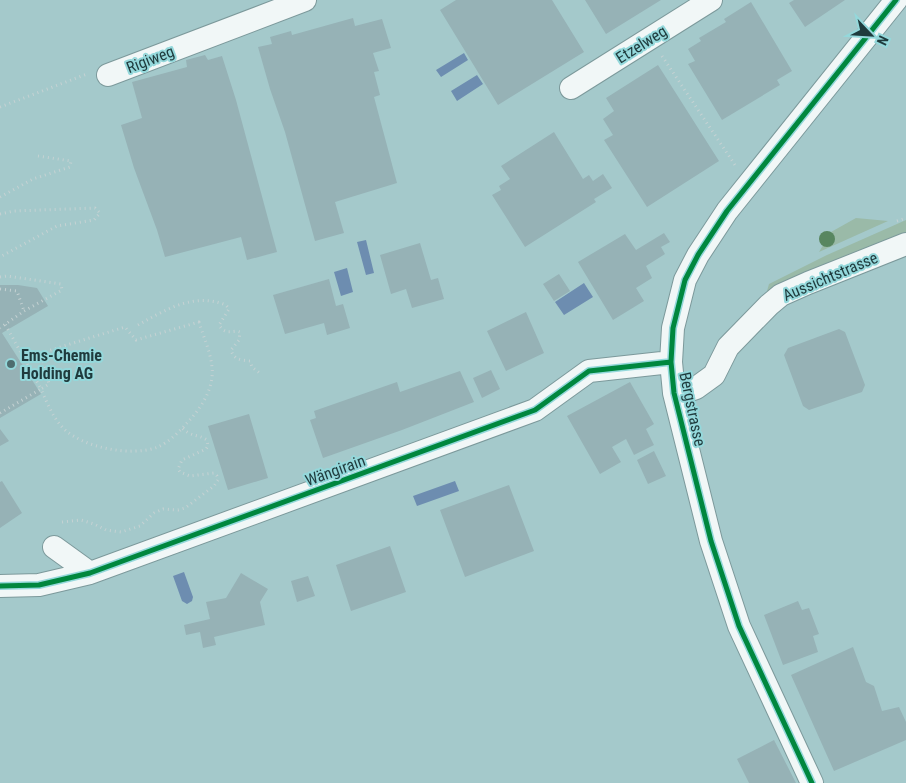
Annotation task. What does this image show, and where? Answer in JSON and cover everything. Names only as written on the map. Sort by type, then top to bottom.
[{"type":"street","name":"Rigiweg","points":[[108,75],[305,0]]},
{"type":"street","name":"Etzelweg","points":[[571,88],[711,0]]},
{"type":"street","name":"Bergstrasse","points":[[812,783],[739,626],[711,541],[674,393],[671,362],[673,328],[685,280],[698,255],[722,218],[896,0]]},
{"type":"street","name":"Aussichtstrasse","points":[[674,393],[696,388],[714,375],[728,347],[781,295],[906,244]]},
{"type":"street","name":"Wängirain","points":[[0,586],[39,585],[90,573],[536,410],[589,371],[671,362]]},
{"type":"street","points":[[54,547],[90,573]]},
{"type":"path","points":[[650,38],[748,184]]},
{"type":"path","points":[[0,197],[33,179],[70,167],[71,161],[38,156]]},
{"type":"path","points":[[0,214],[14,211],[95,208],[100,213],[94,220],[57,226],[0,257]]},
{"type":"path","points":[[0,277],[7,276],[60,284],[62,290],[0,328]]},
{"type":"path","points":[[0,289],[17,291],[24,312]]},
{"type":"path","points":[[138,325],[186,302],[203,299],[226,305],[229,309],[219,325],[227,332],[240,332],[239,340],[231,350],[232,356],[236,359],[250,362],[252,367],[261,374]]},
{"type":"path","points":[[0,413],[41,390],[49,384],[41,353],[125,327],[136,340],[199,322],[212,364],[212,378],[207,396],[195,415],[158,447],[139,452],[110,450],[84,441],[65,430],[50,410],[41,390],[5,324]]},
{"type":"path","points":[[62,522],[81,520],[106,530],[121,532],[140,526],[154,513],[163,509],[178,510],[185,508],[214,486],[218,480],[214,473],[190,476],[180,472],[178,468],[182,460],[206,449],[208,446],[207,440],[188,434],[182,428]]},
{"type":"green space","points":[[856,218],[888,221],[819,252],[831,232]]},
{"type":"green space","points":[[906,220],[906,233],[840,260],[768,294],[769,284],[827,255]]},
{"type":"water","points":[[464,53],[468,60],[441,77],[436,70]]},
{"type":"water","points":[[477,75],[483,84],[457,101],[451,91]]},
{"type":"water","points":[[366,240],[374,273],[366,275],[357,242]]},
{"type":"water","points":[[347,268],[353,292],[341,296],[334,272]]},
{"type":"water","points":[[584,283],[593,297],[564,315],[555,302]]},
{"type":"water","points":[[455,481],[459,491],[417,506],[413,496]]},
{"type":"water","points":[[184,572],[193,597],[192,601],[187,604],[182,601],[173,576]]},
{"type":"building","points":[[456,0],[552,0],[584,52],[498,105],[440,10]]},
{"type":"building","points":[[585,0],[661,0],[606,34]]},
{"type":"building","points":[[794,0],[845,0],[805,27],[789,3]]},
{"type":"building","points":[[751,2],[792,71],[777,80],[780,85],[722,120],[688,64],[695,61],[688,49],[701,41],[699,38],[726,22],[724,19]]},
{"type":"building","points":[[353,18],[355,26],[382,19],[391,48],[373,53],[379,71],[374,72],[380,95],[374,97],[397,183],[335,202],[344,233],[315,241],[285,132],[258,47],[272,44],[270,37],[291,31],[292,35]]},
{"type":"building","points":[[205,55],[208,60],[222,56],[236,100],[277,252],[247,260],[241,237],[165,257],[121,125],[142,118],[132,82],[187,67],[186,60]]},
{"type":"building","points":[[658,65],[719,161],[647,207],[604,140],[613,135],[603,119],[614,111],[606,98]]},
{"type":"building","points":[[554,132],[583,179],[589,175],[593,181],[603,174],[612,188],[594,199],[596,202],[525,247],[492,195],[501,190],[499,186],[510,179],[501,166]]},
{"type":"building","points":[[664,233],[670,242],[661,247],[665,254],[646,266],[652,278],[636,288],[644,301],[613,320],[578,262],[625,234],[636,250]]},
{"type":"building","points":[[420,243],[431,280],[438,278],[444,299],[412,308],[406,289],[391,294],[380,255]]},
{"type":"building","points":[[559,274],[570,291],[554,301],[543,284]]},
{"type":"building","points":[[329,279],[336,306],[343,304],[350,328],[327,335],[324,323],[285,334],[273,295]]},
{"type":"building","name":"Ems-Chemie Holding AG","points":[[0,285],[37,288],[48,306],[2,333],[41,394],[0,418]]},
{"type":"building","points":[[526,312],[544,353],[506,371],[487,331]]},
{"type":"building","points":[[839,329],[845,332],[865,385],[862,392],[809,410],[803,406],[784,355],[788,348]]},
{"type":"building","points":[[491,370],[500,389],[482,398],[473,378]]},
{"type":"building","points":[[460,371],[474,402],[323,458],[310,420],[316,418],[314,411],[397,382],[400,392]]},
{"type":"building","points":[[630,382],[654,424],[646,429],[654,445],[634,455],[626,439],[612,447],[621,462],[600,474],[567,416]]},
{"type":"building","points":[[249,414],[268,478],[228,490],[208,426]]},
{"type":"building","points":[[0,429],[9,441],[0,446]]},
{"type":"building","points":[[654,451],[666,476],[648,484],[637,460]]},
{"type":"building","points":[[2,481],[22,513],[0,528],[0,482]]},
{"type":"building","points":[[509,485],[534,551],[465,577],[440,510]]},
{"type":"building","points":[[390,546],[406,592],[351,611],[336,565]]},
{"type":"building","points":[[241,573],[268,589],[260,602],[265,625],[214,637],[216,645],[203,648],[200,632],[186,635],[184,625],[210,619],[206,602],[226,598]]},
{"type":"building","points":[[308,576],[315,596],[297,602],[291,581]]},
{"type":"building","points":[[798,601],[802,610],[809,608],[819,634],[813,636],[818,652],[783,665],[764,615]]},
{"type":"building","points":[[853,647],[866,682],[874,686],[882,711],[899,707],[906,722],[906,740],[834,771],[791,675]]},
{"type":"building","points":[[774,740],[796,783],[749,783],[737,759]]},
{"type":"cycle path","points":[[812,783],[739,626],[711,541],[674,393],[671,362],[673,328],[685,280],[698,255],[727,211],[896,0]]},
{"type":"cycle path","points":[[0,586],[39,585],[90,573],[535,410],[589,371],[671,362]]},
{"type":"place","name":"Ems-Chemie Holding AG","points":[[11,364]]}]
